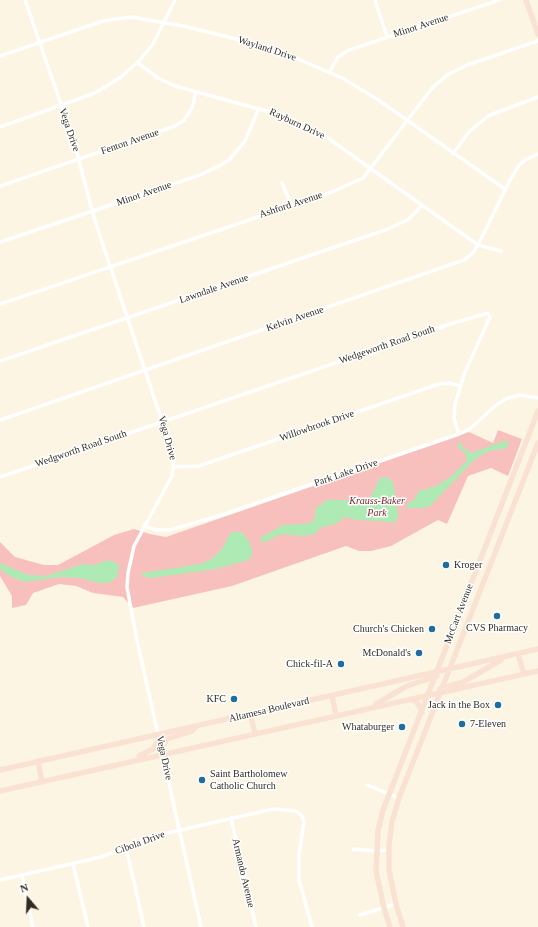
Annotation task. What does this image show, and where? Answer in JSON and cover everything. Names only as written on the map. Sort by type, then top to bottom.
[{"type":"main road","points":[[526,0],[538,34]]},
{"type":"main road","name":"McCart Avenue","points":[[390,927],[384,908],[376,871],[380,820],[538,411]]},
{"type":"main road","name":"McCart Avenue","points":[[403,927],[396,904],[389,870],[388,850],[390,831],[399,798],[538,443]]},
{"type":"main road","points":[[498,514],[508,520]]},
{"type":"main road","points":[[468,590],[479,595]]},
{"type":"main road","name":"Altamesa Boulevard","points":[[0,770],[437,674],[449,669],[538,649]]},
{"type":"main road","points":[[518,654],[524,674]]},
{"type":"main road","points":[[442,690],[463,682],[506,656]]},
{"type":"main road","points":[[442,690],[538,671]]},
{"type":"main road","points":[[373,707],[407,686],[437,674]]},
{"type":"main road","name":"Altamesa Boulevard","points":[[0,791],[428,695],[442,690]]},
{"type":"main road","points":[[332,696],[336,715]]},
{"type":"main road","points":[[409,699],[417,702],[422,712]]},
{"type":"main road","points":[[250,714],[254,733]]},
{"type":"main road","points":[[162,754],[163,746],[167,739],[192,731],[196,726]]},
{"type":"main road","points":[[120,763],[126,759],[150,752],[158,741],[159,735]]},
{"type":"main road","points":[[38,762],[42,782]]},
{"type":"street","name":"Vega Drive","points":[[25,0],[79,160],[92,211],[173,453],[174,467],[167,487],[144,526],[131,555],[127,587],[130,608],[201,927]]},
{"type":"street","points":[[0,127],[61,106],[106,87],[138,62],[153,44],[165,23],[175,0]]},
{"type":"street","points":[[375,0],[387,36]]},
{"type":"street","name":"Minot Avenue","points":[[330,72],[338,57],[342,54],[387,36],[498,0]]},
{"type":"street","name":"Wayland Drive","points":[[0,56],[39,42],[118,18],[130,17],[165,23],[268,47],[330,72],[377,99],[453,154],[505,189]]},
{"type":"street","name":"Ashford Avenue","points":[[0,304],[347,186],[363,178],[372,168],[433,86],[453,71],[467,65],[538,41]]},
{"type":"street","name":"Rayburn Drive","points":[[138,62],[158,78],[196,92],[259,108],[289,118],[325,136],[372,168],[478,245],[501,252]]},
{"type":"street","name":"Fenton Avenue","points":[[0,186],[162,131],[180,123],[192,108],[196,92]]},
{"type":"street","points":[[453,154],[468,133],[488,116],[538,97]]},
{"type":"street","name":"Minot Avenue","points":[[0,242],[194,177],[219,166],[229,160],[245,141],[259,108]]},
{"type":"street","name":"Kelvin Avenue","points":[[0,420],[459,262],[468,257],[478,245],[505,189],[523,161],[538,154]]},
{"type":"street","points":[[282,183],[291,204]]},
{"type":"street","name":"Lawndale Avenue","points":[[0,361],[388,229],[409,219],[422,205]]},
{"type":"street","name":"Wedgeworth Road South","points":[[163,422],[450,324],[488,313],[490,317],[460,386],[453,415],[459,434]]},
{"type":"street","name":"Willowbrook Drive","points":[[174,467],[200,466],[439,384],[449,383],[460,386]]},
{"type":"street","name":"Park Lake Drive","points":[[144,526],[163,531],[182,527],[459,434],[471,428],[496,405],[508,398],[521,395],[538,398]]},
{"type":"street","name":"Wedgworth Road South","points":[[0,477],[163,422]]},
{"type":"street","points":[[367,785],[399,798]]},
{"type":"street","name":"Cibola Drive","points":[[0,880],[101,857],[154,836],[179,830],[231,818],[281,809],[296,811],[302,816],[304,822],[299,855],[299,880],[312,927]]},
{"type":"street","name":"Armando Avenue","points":[[231,818],[256,927]]},
{"type":"street","points":[[126,847],[144,927]]},
{"type":"street","points":[[353,849],[377,851],[388,850]]},
{"type":"street","points":[[73,864],[88,927]]},
{"type":"street","points":[[22,875],[33,927]]},
{"type":"street","points":[[360,915],[396,904]]},
{"type":"green space","name":"Krauss-Baker Park","points":[[498,430],[522,439],[508,476],[491,468],[468,476],[447,524],[438,520],[391,546],[371,551],[359,551],[346,546],[232,586],[133,608],[123,597],[93,593],[76,586],[59,584],[33,593],[26,605],[12,608],[12,596],[0,576],[0,542],[15,557],[44,565],[58,565],[114,535],[134,529],[166,537],[469,432],[493,443]]},
{"type":"shaded area","points":[[507,440],[508,448],[489,451],[475,459],[430,506],[423,508],[408,508],[406,504],[414,500],[419,491],[436,486],[449,478],[467,461],[465,453],[458,447],[457,443],[459,442],[471,453]]},
{"type":"shaded area","points":[[387,477],[393,482],[398,515],[397,520],[392,523],[356,520],[344,517],[336,524],[322,527],[314,534],[304,536],[281,534],[263,543],[260,538],[283,525],[306,524],[314,521],[316,508],[327,500],[369,500],[380,478]]},
{"type":"shaded area","points":[[231,532],[241,532],[247,538],[252,549],[252,555],[248,560],[216,569],[151,578],[142,576],[142,573],[201,564],[213,558],[222,549]]},
{"type":"shaded area","points":[[109,560],[118,564],[119,570],[116,578],[108,583],[99,583],[80,578],[60,577],[24,582],[10,576],[0,569],[0,563],[28,575],[46,576],[83,564],[94,565]]},
{"type":"place","name":"Kroger","points":[[446,565]]},
{"type":"place","name":"CVS Pharmacy","points":[[497,616]]},
{"type":"place","name":"Church's Chicken","points":[[432,629]]},
{"type":"place","name":"McDonald's","points":[[419,653]]},
{"type":"place","name":"Chick-fil-A","points":[[341,664]]},
{"type":"place","name":"KFC","points":[[234,699]]},
{"type":"place","name":"Jack in the Box","points":[[498,705]]},
{"type":"place","name":"7-Eleven","points":[[462,724]]},
{"type":"place","name":"Whataburger","points":[[402,727]]},
{"type":"place","name":"Saint Bartholomew Catholic Church","points":[[202,780]]}]
